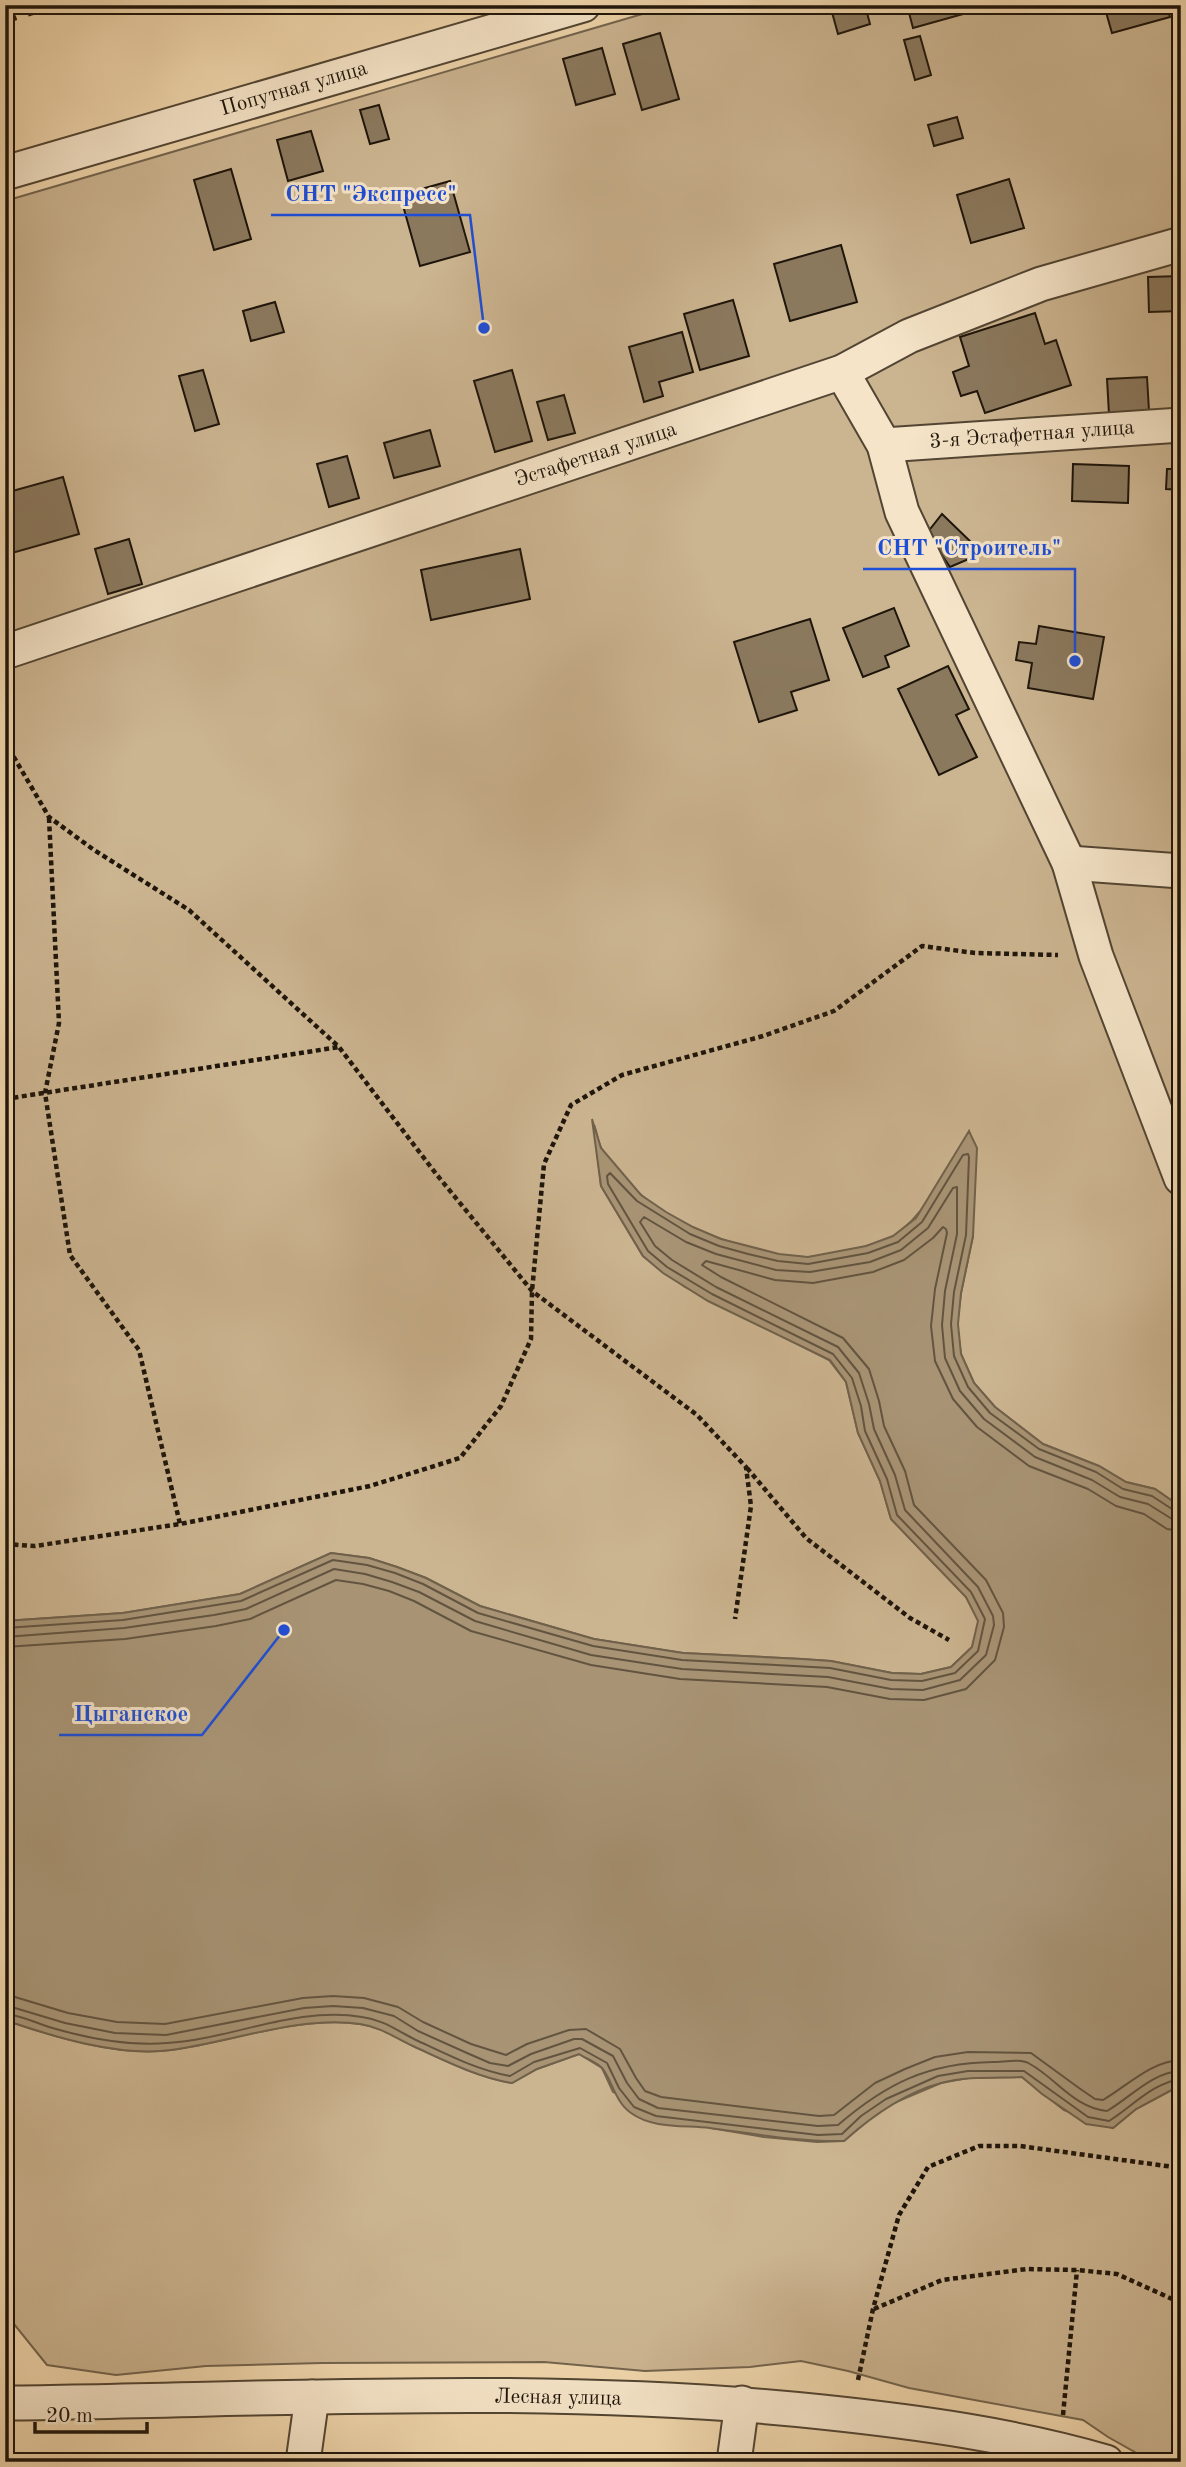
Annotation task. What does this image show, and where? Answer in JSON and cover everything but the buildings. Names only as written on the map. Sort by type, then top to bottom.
[{"type":"street","name":"Попутная улица","points":[[5,173],[583,5]]},
{"type":"street","name":"Эстафетная улица","points":[[5,652],[842,372],[908,336],[1041,284],[1181,244]]},
{"type":"street","points":[[842,372],[884,445],[902,512],[1069,863],[1096,956],[1181,1178]]},
{"type":"street","name":"3-я Эстафетная улица","points":[[884,445],[1181,425]]},
{"type":"street","points":[[1069,863],[1181,870]]},
{"type":"street","points":[[303,2462],[312,2397]]},
{"type":"street","name":"Лесная улица","points":[[5,2403],[312,2397],[580,2397],[742,2403],[968,2430],[1060,2449],[1106,2462]]},
{"type":"street","points":[[734,2462],[742,2403]]},
{"type":"path","points":[[5,742],[49,817],[94,850],[188,910],[339,1047],[436,1175],[532,1292],[697,1415],[746,1467],[806,1538],[910,1618],[949,1640]]},
{"type":"path","points":[[49,817],[59,1023],[45,1093],[70,1255],[139,1350],[180,1524]]},
{"type":"path","points":[[5,1544],[35,1546],[180,1524],[370,1486],[460,1458],[502,1406],[531,1339],[532,1292],[544,1164],[571,1105],[622,1074],[763,1036],[834,1011],[922,946],[975,953],[1096,956]]},
{"type":"path","points":[[5,1100],[339,1047]]},
{"type":"path","points":[[735,1619],[751,1506],[746,1467]]},
{"type":"path","points":[[850,2415],[873,2309],[899,2215],[928,2167],[979,2146],[1020,2146],[1181,2168]]},
{"type":"path","points":[[873,2309],[942,2280],[1027,2269],[1117,2274],[1181,2304]]},
{"type":"path","points":[[1060,2449],[1077,2270]]},
{"type":"shaded area","points":[[673,5],[1181,5],[1181,1507],[1155,1489],[1126,1482],[1099,1466],[1043,1444],[995,1407],[974,1383],[961,1354],[957,1324],[973,1236],[969,1132],[927,1202],[907,1226],[881,1242],[808,1257],[788,1256],[743,1246],[674,1218],[635,1189],[610,1162],[601,1147],[594,1125],[601,1186],[643,1256],[685,1287],[829,1360],[846,1382],[858,1433],[880,1481],[891,1519],[966,1597],[979,1621],[972,1647],[951,1667],[921,1674],[892,1673],[831,1661],[683,1653],[594,1639],[480,1606],[426,1578],[397,1567],[369,1558],[331,1553],[240,1594],[123,1613],[5,1621],[5,201]]},
{"type":"shaded area","points":[[5,2020],[87,2044],[130,2051],[171,2050],[314,2023],[360,2024],[381,2030],[461,2068],[512,2083],[537,2069],[579,2054],[602,2068],[613,2092],[711,2128],[817,2142],[844,2141],[889,2105],[941,2083],[968,2078],[1022,2077],[1064,2110],[1113,2128],[1136,2109],[1181,2085],[1181,2462],[1160,2462],[1142,2456],[1083,2420],[909,2388],[801,2361],[750,2367],[645,2371],[544,2362],[322,2363],[206,2366],[116,2375],[47,2365],[5,2313]]},
{"type":"water","points":[[592,1119],[601,1148],[641,1195],[666,1212],[721,1239],[779,1254],[808,1257],[866,1246],[893,1236],[916,1218],[969,1131],[977,1148],[973,1236],[961,1293],[958,1324],[961,1354],[974,1383],[995,1407],[1043,1444],[1099,1466],[1126,1482],[1155,1489],[1181,1507],[1181,2085],[1136,2109],[1113,2128],[1086,2124],[1022,2077],[971,2078],[927,2087],[889,2106],[844,2141],[810,2140],[649,2122],[631,2113],[617,2097],[602,2068],[579,2054],[537,2069],[512,2083],[462,2068],[381,2030],[360,2024],[314,2023],[171,2050],[130,2051],[87,2044],[5,2020],[5,1621],[123,1613],[240,1594],[331,1553],[369,1558],[397,1567],[426,1578],[480,1606],[594,1639],[683,1653],[831,1661],[892,1673],[921,1674],[951,1667],[972,1647],[978,1621],[966,1597],[891,1519],[880,1481],[858,1433],[846,1382],[830,1360],[708,1301],[663,1273],[643,1256],[601,1186]]},
{"type":"railway","points":[[5,21],[58,5]]},
{"type":"place","name":"СНТ \"Экспресс\"","points":[[484,328]]},
{"type":"place","name":"СНТ \"Строитель\"","points":[[1075,661]]},
{"type":"place","name":"Цыганское","points":[[284,1630]]}]
